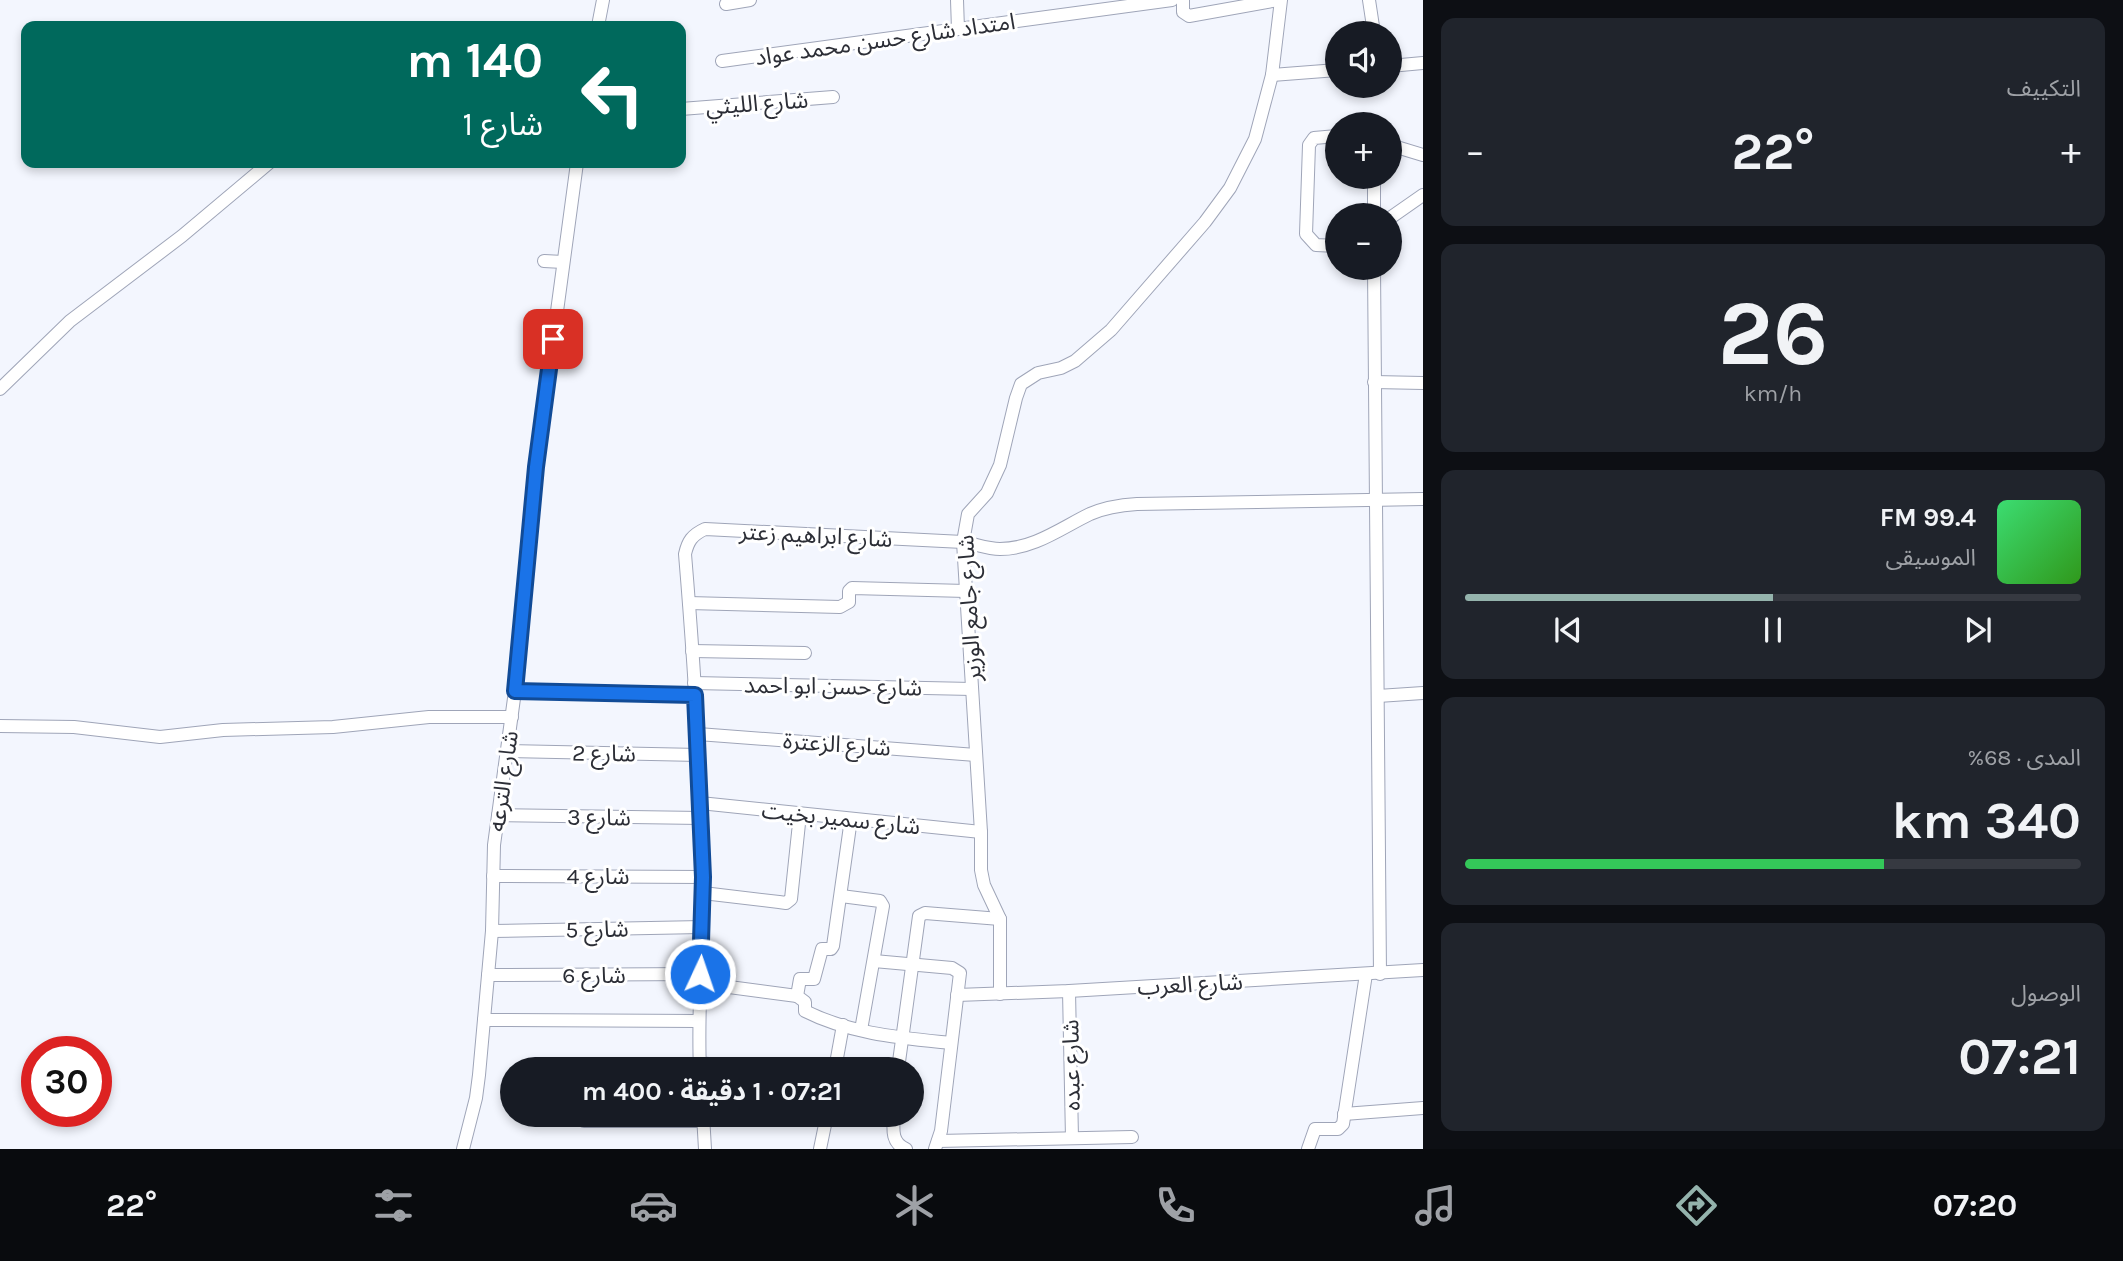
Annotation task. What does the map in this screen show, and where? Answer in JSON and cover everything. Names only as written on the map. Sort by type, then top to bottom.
[{"type":"street","points":[[599,21],[603,0]]},
{"type":"street","points":[[726,4],[750,0]]},
{"type":"street","points":[[957,0],[958,29]]},
{"type":"street","name":"امتداد شارع حسن محمد عواد","points":[[722,61],[1172,0]]},
{"type":"street","points":[[1183,0],[1183,12],[1189,16],[1280,0]]},
{"type":"street","name":"شارع جامع الوزير","points":[[1000,994],[1000,919],[984,885],[981,870],[963,542],[968,514],[987,493],[1000,465],[1021,384],[1038,373],[1061,368],[1075,361],[1111,330],[1205,222],[1247,160],[1272,75],[1280,0]]},
{"type":"street","points":[[1370,0],[1373,21]]},
{"type":"street","points":[[1402,65],[1423,64]]},
{"type":"street","points":[[1272,75],[1325,71]]},
{"type":"street","name":"شارع الليثي","points":[[686,109],[833,97]]},
{"type":"street","points":[[1325,137],[1314,138],[1309,145],[1306,234],[1315,245],[1325,245]]},
{"type":"street","points":[[1402,149],[1423,155]]},
{"type":"street","points":[[0,389],[70,321],[182,236],[263,168]]},
{"type":"street","name":"شارع الترعه","points":[[463,1149],[476,1098],[492,931],[498,815],[515,691],[536,467],[576,168]]},
{"type":"street","points":[[1402,210],[1423,195]]},
{"type":"street","points":[[544,261],[563,262]]},
{"type":"street","points":[[1374,280],[1380,974]]},
{"type":"street","points":[[1374,382],[1423,383]]},
{"type":"street","name":"شارع ابراهيم زعتر","points":[[689,603],[685,555],[687,543],[694,534],[705,529],[963,542],[998,549],[1012,548],[1051,536],[1112,506],[1423,499]]},
{"type":"street","points":[[699,1057],[703,877],[698,734],[689,603],[840,607],[849,602],[849,591],[852,588],[966,591]]},
{"type":"street","points":[[692,651],[805,653]]},
{"type":"street","name":"شارع حسن ابو احمد","points":[[515,691],[972,689]]},
{"type":"street","points":[[1378,696],[1423,693]]},
{"type":"street","points":[[0,726],[74,727],[159,737],[223,730],[333,727],[429,717],[512,717]]},
{"type":"street","name":"شارع الزعترة","points":[[698,734],[976,755]]},
{"type":"street","name":"شارع 2","points":[[508,751],[699,755]]},
{"type":"street","name":"شارع سمير بخيت","points":[[700,803],[981,832]]},
{"type":"street","points":[[703,892],[786,903],[791,899],[800,814]]},
{"type":"street","name":"شارع 3","points":[[498,815],[701,818]]},
{"type":"street","points":[[850,819],[833,946],[831,949],[822,949],[814,979],[803,978],[799,981],[797,996],[805,1002],[805,1011],[843,1025],[902,1038],[951,1043]]},
{"type":"street","name":"شارع 4","points":[[493,876],[703,877]]},
{"type":"street","points":[[841,896],[883,903],[861,1030]]},
{"type":"street","points":[[900,1057],[917,919],[925,913],[1000,919]]},
{"type":"street","name":"شارع 5","points":[[492,931],[702,927]]},
{"type":"street","points":[[874,961],[957,970],[960,978],[936,1145],[1072,1138],[1102,1143],[1132,1137]]},
{"type":"street","name":"شارع العرب","points":[[957,995],[1423,970]]},
{"type":"street","points":[[1308,1149],[1315,1129],[1340,1127],[1345,1114],[1366,974]]},
{"type":"street","name":"شارع 6","points":[[488,975],[699,979],[797,996]]},
{"type":"street","name":"شارع عبده","points":[[1069,991],[1072,1138]]},
{"type":"street","points":[[484,1020],[699,1021]]},
{"type":"street","points":[[837,1057],[843,1025]]},
{"type":"street","points":[[1345,1114],[1423,1108]]},
{"type":"street","points":[[704,1127],[705,1149]]},
{"type":"street","points":[[820,1149],[825,1127]]},
{"type":"street","points":[[894,1127],[897,1143],[906,1149]]},
{"type":"route","points":[[553,339],[536,467],[515,691],[695,695],[703,877],[700,974]]}]
